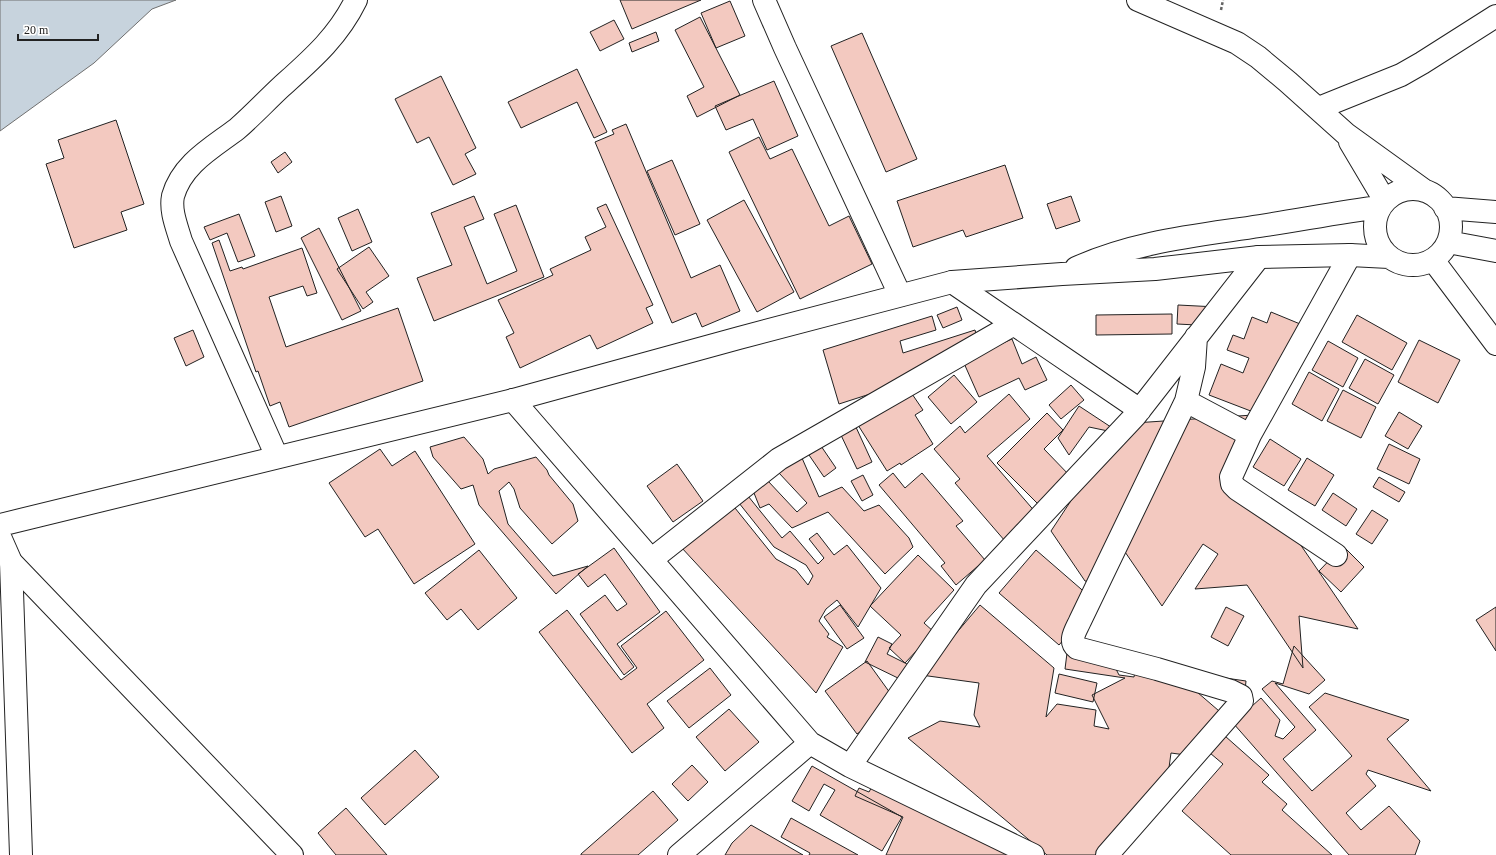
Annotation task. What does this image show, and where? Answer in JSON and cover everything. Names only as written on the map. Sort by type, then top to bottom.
[{"type":"street","points":[[277,457],[182,241],[173,214],[173,197],[178,183],[187,169],[201,155],[237,128],[329,43],[349,15],[356,0]]},
{"type":"street","points":[[764,0],[900,295]]},
{"type":"street","points":[[1138,0],[1237,43],[1258,57],[1319,108],[1346,134],[1437,198],[1445,208],[1450,219],[1451,230],[1448,242],[1442,252],[1433,260],[1422,265],[1410,266],[1399,263],[1389,257],[1381,249],[1376,239],[1374,228],[1376,217],[1383,204],[1400,191],[1413,189],[1425,191]]},
{"type":"street","points":[[1319,108],[1401,75],[1496,16]]},
{"type":"street","points":[[1346,134],[1383,204]]},
{"type":"street","points":[[1062,274],[1099,258],[1128,248],[1383,204]]},
{"type":"street","points":[[1445,208],[1496,212]]},
{"type":"street","points":[[1448,242],[1496,250]]},
{"type":"street","points":[[0,525],[512,400],[952,282],[1155,269],[1259,257],[1350,255],[1389,257]]},
{"type":"street","points":[[1336,555],[1237,489],[1232,484],[1231,480],[1250,435],[1350,255]]},
{"type":"street","points":[[850,766],[976,586],[1140,410],[1259,257]]},
{"type":"street","points":[[1433,260],[1496,344]]},
{"type":"street","points":[[952,282],[1140,410]]},
{"type":"street","points":[[652,559],[779,459],[1014,324]]},
{"type":"street","points":[[1107,855],[1242,701],[1241,696],[1231,692],[1157,669],[1083,650],[1077,648],[1073,642],[1073,638],[1080,621],[1186,401],[1194,367],[1196,337]]},
{"type":"street","points":[[512,400],[652,559],[810,743],[850,766],[1033,855]]},
{"type":"street","points":[[1186,401],[1250,435]]},
{"type":"street","points":[[0,537],[11,562],[292,855]]},
{"type":"street","points":[[11,562],[21,855]]},
{"type":"street","points":[[679,855],[810,743]]},
{"type":"shaded area","points":[[0,0],[176,0],[152,9],[94,63],[0,131]]},
{"type":"building","points":[[620,0],[701,0],[632,29]]},
{"type":"building","points":[[730,1],[745,36],[716,48],[701,13]]},
{"type":"building","points":[[700,17],[740,95],[697,117],[687,96],[704,87],[675,30]]},
{"type":"building","points":[[614,20],[624,39],[600,51],[590,32]]},
{"type":"building","points":[[656,32],[659,41],[632,52],[629,43]]},
{"type":"building","points":[[862,33],[917,159],[886,172],[831,46]]},
{"type":"building","points":[[577,69],[607,132],[594,138],[577,102],[521,128],[508,102]]},
{"type":"building","points":[[441,76],[476,148],[465,154],[476,174],[453,185],[429,137],[417,143],[395,99]]},
{"type":"building","points":[[774,81],[798,136],[767,150],[753,119],[726,130],[715,106]]},
{"type":"building","points":[[116,120],[144,204],[121,212],[127,230],[74,248],[46,164],[64,158],[58,140]]},
{"type":"building","points":[[626,124],[691,278],[720,265],[740,311],[702,327],[696,313],[672,323],[595,142],[614,134],[612,130]]},
{"type":"building","points":[[759,137],[770,159],[792,149],[829,226],[849,216],[872,264],[800,299],[729,152]]},
{"type":"building","points":[[285,152],[292,162],[278,173],[271,162]]},
{"type":"building","points":[[672,160],[700,224],[675,235],[647,171]]},
{"type":"building","points":[[1005,165],[1023,218],[966,237],[963,230],[913,247],[897,201]]},
{"type":"building","points":[[281,196],[292,226],[276,232],[265,202]]},
{"type":"building","points":[[474,196],[484,219],[464,227],[487,284],[517,271],[494,214],[516,205],[544,277],[434,321],[417,278],[452,265],[431,213]]},
{"type":"building","points":[[1071,196],[1080,221],[1056,229],[1047,204]]},
{"type":"building","points":[[744,200],[794,292],[757,312],[707,220]]},
{"type":"building","points":[[606,204],[653,305],[646,308],[653,323],[597,349],[590,335],[520,368],[506,337],[514,333],[498,300],[553,275],[550,269],[591,250],[585,237],[606,227],[597,208]]},
{"type":"building","points":[[358,209],[372,242],[352,251],[338,218]]},
{"type":"building","points":[[239,214],[255,256],[238,262],[227,233],[210,240],[204,227]]},
{"type":"building","points":[[319,228],[361,311],[342,320],[301,238]]},
{"type":"building","points":[[219,240],[230,271],[242,267],[243,269],[302,248],[317,293],[307,296],[303,286],[269,297],[286,347],[398,308],[423,381],[289,427],[280,402],[270,406],[258,371],[256,372],[212,243]]},
{"type":"building","points":[[369,247],[389,276],[366,292],[373,302],[363,309],[337,269]]},
{"type":"building","points":[[1178,305],[1217,307],[1216,326],[1177,324]]},
{"type":"building","points":[[957,307],[962,320],[943,328],[937,315]]},
{"type":"building","points":[[1271,312],[1305,326],[1269,418],[1209,395],[1221,364],[1243,373],[1249,358],[1227,350],[1233,335],[1244,339],[1252,317],[1267,323]]},
{"type":"building","points":[[1172,314],[1172,334],[1096,335],[1096,315]]},
{"type":"building","points":[[1357,315],[1407,343],[1392,370],[1342,342]]},
{"type":"building","points":[[932,316],[936,330],[900,341],[903,353],[975,330],[979,345],[932,374],[839,404],[823,350]]},
{"type":"building","points":[[193,330],[204,357],[186,366],[174,338]]},
{"type":"building","points":[[1012,339],[1022,364],[1036,357],[1047,380],[1025,390],[1019,378],[979,397],[963,361]]},
{"type":"building","points":[[1419,340],[1460,360],[1438,403],[1398,382]]},
{"type":"building","points":[[1328,341],[1358,358],[1343,387],[1312,370]]},
{"type":"building","points":[[1365,359],[1394,375],[1378,404],[1349,388]]},
{"type":"building","points":[[1309,372],[1339,389],[1322,421],[1292,404]]},
{"type":"building","points":[[954,375],[977,402],[951,424],[928,397]]},
{"type":"building","points":[[1071,385],[1084,400],[1061,419],[1049,405]]},
{"type":"building","points":[[1343,390],[1376,407],[1361,438],[1327,421]]},
{"type":"building","points":[[910,391],[923,410],[915,415],[933,444],[901,465],[900,463],[887,471],[858,425]]},
{"type":"building","points":[[1009,394],[1030,419],[987,456],[1037,514],[1005,541],[955,483],[960,479],[934,449],[960,426],[965,433]]},
{"type":"building","points":[[1079,406],[1120,433],[1119,424],[1268,414],[1224,481],[1285,522],[1358,629],[1299,616],[1303,668],[1247,585],[1195,589],[1218,554],[1203,544],[1162,606],[1123,549],[1099,584],[1085,581],[1051,531],[1109,443],[1108,431],[1089,427],[1069,455],[1058,438]]},
{"type":"building","points":[[1399,412],[1422,426],[1408,449],[1385,436]]},
{"type":"building","points":[[1047,413],[1063,430],[1044,449],[1072,478],[1042,508],[997,463]]},
{"type":"building","points":[[855,425],[872,462],[857,469],[840,433]]},
{"type":"building","points":[[464,437],[483,459],[488,474],[494,469],[536,457],[573,504],[578,521],[552,544],[520,508],[514,489],[509,482],[499,491],[508,524],[553,576],[588,566],[556,594],[479,505],[473,485],[461,489],[433,457],[430,447]]},
{"type":"building","points":[[1270,439],[1301,459],[1284,486],[1253,467]]},
{"type":"building","points":[[1389,444],[1420,459],[1409,484],[1377,469]]},
{"type":"building","points":[[821,446],[836,468],[824,477],[809,455]]},
{"type":"building","points":[[380,449],[392,466],[415,451],[475,544],[414,584],[378,529],[365,537],[329,483]]},
{"type":"building","points":[[802,458],[819,497],[842,487],[864,511],[879,505],[909,538],[913,547],[885,574],[828,512],[792,528],[769,504],[760,508],[752,488],[768,481],[797,512],[807,503],[779,473],[782,466]]},
{"type":"building","points":[[1307,458],[1334,475],[1315,506],[1288,490]]},
{"type":"building","points":[[677,464],[703,501],[673,522],[647,486]]},
{"type":"building","points":[[893,473],[905,488],[922,473],[963,521],[956,526],[985,560],[956,585],[941,566],[945,563],[879,485]]},
{"type":"building","points":[[863,475],[873,495],[862,501],[851,481]]},
{"type":"building","points":[[1379,477],[1405,492],[1399,502],[1373,487]]},
{"type":"building","points":[[744,491],[782,538],[790,531],[818,564],[824,558],[809,539],[817,533],[834,555],[847,545],[881,588],[858,627],[837,600],[826,609],[819,621],[829,634],[827,637],[843,647],[816,693],[681,547],[731,503],[776,559],[796,570],[808,585],[813,576],[806,565],[774,547],[735,498]]},
{"type":"building","points":[[1333,493],[1357,509],[1346,526],[1322,510]]},
{"type":"building","points":[[1372,510],[1388,520],[1372,544],[1356,534]]},
{"type":"building","points":[[1343,546],[1364,567],[1341,592],[1319,571]]},
{"type":"building","points":[[614,548],[660,612],[617,644],[634,667],[624,675],[580,614],[605,595],[617,611],[627,604],[605,574],[588,587],[578,574]]},
{"type":"building","points":[[479,550],[517,598],[478,630],[461,609],[447,620],[425,593]]},
{"type":"building","points":[[1036,550],[1096,602],[1059,645],[999,593]]},
{"type":"building","points":[[918,555],[954,590],[924,623],[934,632],[905,663],[889,648],[901,635],[870,606]]},
{"type":"building","points":[[840,605],[864,638],[847,649],[824,617]]},
{"type":"building","points":[[980,605],[1054,668],[1046,717],[1057,704],[1096,710],[1094,726],[1109,729],[1092,695],[1125,678],[1065,669],[1068,645],[1107,651],[1119,675],[1134,677],[1136,665],[1246,681],[1244,700],[1197,692],[1226,717],[1193,756],[1171,753],[1168,775],[1101,855],[1047,855],[908,738],[940,721],[980,727],[974,715],[979,683],[921,675]]},
{"type":"building","points":[[1226,607],[1244,616],[1228,646],[1211,637]]},
{"type":"building","points":[[1496,607],[1496,651],[1476,620]]},
{"type":"building","points":[[567,610],[621,680],[637,668],[621,646],[666,611],[704,660],[647,704],[664,728],[632,753],[539,632]]},
{"type":"building","points":[[878,637],[892,644],[887,654],[909,665],[902,680],[865,662]]},
{"type":"building","points":[[1294,646],[1325,680],[1309,694],[1275,683],[1316,730],[1283,759],[1312,791],[1352,756],[1309,707],[1325,693],[1409,720],[1387,739],[1431,791],[1368,770],[1366,774],[1376,786],[1346,813],[1361,830],[1389,806],[1420,841],[1415,855],[1349,855],[1233,723],[1261,698],[1280,720],[1275,736],[1283,739],[1295,727],[1262,689],[1272,681],[1283,684]]},
{"type":"building","points":[[867,661],[898,704],[857,734],[825,691]]},
{"type":"building","points":[[710,668],[731,695],[689,728],[667,701]]},
{"type":"building","points":[[1059,674],[1097,683],[1093,702],[1055,693]]},
{"type":"building","points":[[729,709],[759,742],[725,771],[696,737]]},
{"type":"building","points":[[1225,736],[1269,775],[1262,782],[1287,804],[1282,810],[1332,855],[1231,855],[1182,811],[1223,764],[1210,753]]},
{"type":"building","points":[[415,750],[439,777],[385,825],[361,798]]},
{"type":"building","points":[[692,765],[708,782],[688,801],[672,784]]},
{"type":"building","points":[[812,766],[902,817],[882,851],[820,815],[835,790],[824,784],[809,811],[792,801]]},
{"type":"building","points":[[874,783],[1016,855],[886,855],[903,817],[855,796],[859,788],[869,792]]},
{"type":"building","points":[[653,791],[678,820],[638,855],[581,855],[581,854]]},
{"type":"building","points":[[346,808],[387,855],[336,855],[318,833]]},
{"type":"building","points":[[791,818],[858,855],[809,855],[810,853],[781,837]]},
{"type":"building","points":[[751,825],[803,855],[725,855],[732,843]]}]
